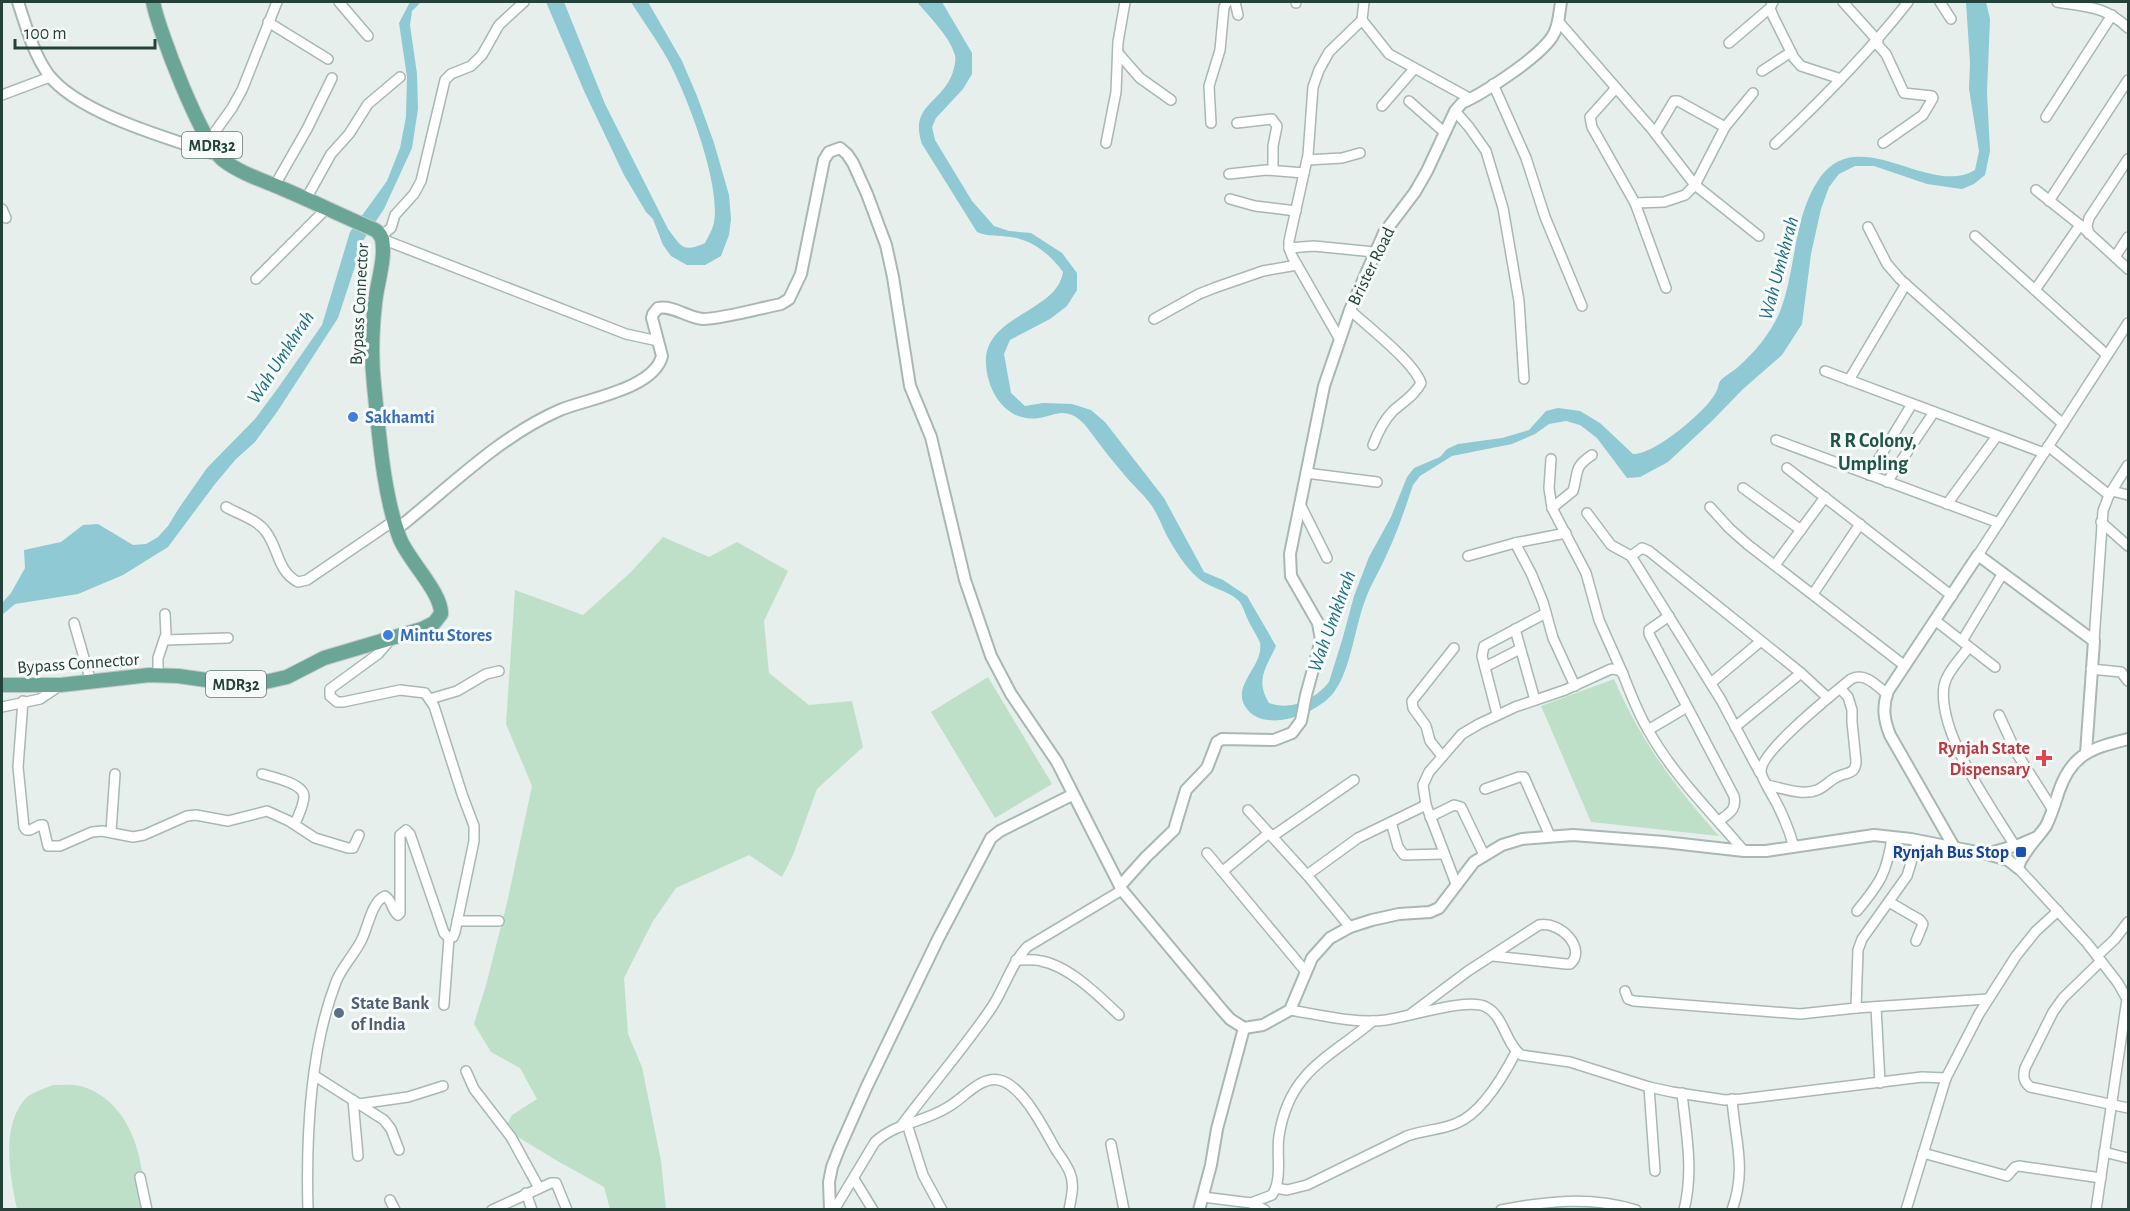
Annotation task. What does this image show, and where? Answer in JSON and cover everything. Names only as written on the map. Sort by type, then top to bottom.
[{"type":"main road","name":"Bypass Connector","points":[[2,685],[61,686],[158,675],[235,684],[265,682],[287,677],[324,658],[422,629],[434,623],[441,614],[436,595],[406,552],[396,524],[381,450],[372,347],[381,259],[378,234],[234,166],[218,155],[209,140],[161,33],[153,2]]},
{"type":"street","points":[[18,2],[39,60],[50,77],[70,93],[105,114],[218,155]]},
{"type":"street","points":[[209,140],[242,90],[277,2]]},
{"type":"street","points":[[339,2],[368,36]]},
{"type":"street","points":[[378,234],[391,228],[395,215],[414,194],[421,181],[445,80],[451,74],[471,66],[482,55],[498,25],[524,2]]},
{"type":"street","points":[[1106,143],[1116,92],[1118,53],[1125,2]]},
{"type":"street","points":[[1211,123],[1209,86],[1220,50],[1224,7],[1227,2]]},
{"type":"street","points":[[1234,2],[1238,15]]},
{"type":"street","points":[[1339,338],[1289,248],[1307,160],[1313,87],[1329,52],[1362,20],[1364,2]]},
{"type":"street","name":"Brister Road","points":[[1121,888],[1146,857],[1171,835],[1177,824],[1186,790],[1207,768],[1217,742],[1222,739],[1274,741],[1285,738],[1302,721],[1306,695],[1321,640],[1318,623],[1291,576],[1290,554],[1324,386],[1339,338],[1374,252],[1384,233],[1421,182],[1455,111],[1462,103],[1533,57],[1553,36],[1561,2]]},
{"type":"street","points":[[1844,2],[1886,54],[1904,93],[1932,96],[1933,98],[1923,115],[1883,143]]},
{"type":"street","points":[[1776,144],[1877,42],[1908,2]]},
{"type":"street","points":[[1940,2],[1951,19]]},
{"type":"street","points":[[2057,2],[2101,9],[2128,28]]},
{"type":"street","points":[[1730,43],[1772,5],[1791,52],[1801,66],[1841,79]]},
{"type":"street","points":[[2046,117],[2112,15]]},
{"type":"street","points":[[1362,20],[1389,54],[1471,99]]},
{"type":"street","points":[[1558,21],[1655,133],[1695,185],[1759,236]]},
{"type":"street","points":[[268,22],[328,59]]},
{"type":"street","points":[[1762,71],[1791,52]]},
{"type":"street","points":[[1118,53],[1140,78],[1171,100]]},
{"type":"street","points":[[1382,106],[1414,69]]},
{"type":"street","points":[[2,95],[50,77]]},
{"type":"street","points":[[306,199],[331,154],[350,134],[368,104],[400,77]]},
{"type":"street","points":[[275,185],[308,129],[332,78]]},
{"type":"street","points":[[2049,201],[2128,80]]},
{"type":"street","points":[[1493,84],[1526,158],[1545,217],[1582,306]]},
{"type":"street","points":[[1616,88],[1590,117],[1592,127],[1635,203],[1666,288]]},
{"type":"street","points":[[1635,203],[1664,202],[1676,199],[1695,185],[1725,127],[1753,93]]},
{"type":"street","points":[[1409,101],[1444,132]]},
{"type":"street","points":[[1655,133],[1674,101],[1678,101],[1725,127]]},
{"type":"street","points":[[1455,111],[1486,151],[1503,208],[1519,301],[1524,379]]},
{"type":"street","points":[[1237,123],[1272,119],[1276,122],[1273,170]]},
{"type":"street","points":[[226,507],[265,530],[282,569],[291,578],[298,582],[307,580],[396,524],[525,428],[571,406],[613,394],[637,382],[661,361],[662,352],[652,318],[658,308],[667,308],[692,317],[707,319],[781,304],[789,299],[801,274],[824,160],[827,154],[840,148],[847,154],[867,194],[886,246],[910,386],[931,437],[965,580],[980,630],[998,672],[1057,762],[1121,888],[1230,1019],[1244,1028],[1263,1025],[1290,1010],[1312,958],[1330,938],[1350,927],[1372,920],[1399,914],[1430,912],[1439,908],[1474,862],[1502,845],[1522,839],[1573,835],[1744,851],[1766,851],[1874,835],[1918,840],[1987,854],[2008,860],[2018,868],[2099,959],[2118,983],[2128,1001],[2096,1209]]},
{"type":"street","points":[[1307,160],[1342,158],[1360,153]]},
{"type":"street","points":[[2089,234],[2087,226],[2089,218],[2128,159]]},
{"type":"street","points":[[1229,174],[1273,170],[1305,173]]},
{"type":"street","points":[[2036,190],[2080,225],[2128,269]]},
{"type":"street","points":[[1230,200],[1255,206],[1296,211]]},
{"type":"street","points":[[2,208],[6,218]]},
{"type":"street","points":[[256,279],[327,208]]},
{"type":"street","points":[[2035,290],[2080,225]]},
{"type":"street","points":[[1868,227],[1887,264],[1906,284],[2062,424]]},
{"type":"street","points":[[378,234],[626,334],[658,341]]},
{"type":"street","points":[[1976,236],[2107,355]]},
{"type":"street","points":[[2115,257],[2128,237]]},
{"type":"street","points":[[1289,248],[1314,246],[1374,252]]},
{"type":"street","points":[[1154,319],[1214,288],[1263,271],[1297,265]]},
{"type":"street","points":[[1849,380],[1906,284]]},
{"type":"street","points":[[1350,310],[1404,360],[1419,377],[1421,383],[1416,391],[1387,418],[1373,444]]},
{"type":"street","points":[[1954,847],[1890,735],[1884,717],[1887,694],[2128,322]]},
{"type":"street","points":[[1825,371],[1997,436],[2046,449],[2111,493],[2128,495]]},
{"type":"street","points":[[1869,475],[1912,404]]},
{"type":"street","points":[[1887,482],[1935,412]]},
{"type":"street","points":[[1947,504],[1997,436]]},
{"type":"street","points":[[1776,440],[1999,523]]},
{"type":"street","points":[[1552,508],[1573,491],[1576,470],[1582,462],[1593,455]]},
{"type":"street","points":[[1551,459],[1549,488],[1552,508],[1586,573],[1599,620],[1648,730],[1687,784],[1744,851]]},
{"type":"street","points":[[2086,753],[2101,522],[2111,493],[2128,465]]},
{"type":"street","points":[[1787,468],[1952,596]]},
{"type":"street","points":[[1306,473],[1377,482]]},
{"type":"street","points":[[1743,488],[1801,530]]},
{"type":"street","points":[[1775,565],[1825,497]]},
{"type":"street","points":[[1300,504],[1327,558]]},
{"type":"street","points":[[1710,507],[1737,535],[1905,666]]},
{"type":"street","points":[[1587,513],[1611,545],[1631,556],[1711,683],[1789,828],[1794,847]]},
{"type":"street","points":[[2101,522],[2128,546]]},
{"type":"street","points":[[1813,594],[1860,524]]},
{"type":"street","points":[[1468,556],[1515,543],[1566,533]]},
{"type":"street","points":[[1515,543],[1531,573],[1553,638],[1575,686]]},
{"type":"street","points":[[1631,556],[1642,548],[1649,551],[1801,673],[1828,698]]},
{"type":"street","points":[[1978,555],[2094,640]]},
{"type":"street","points":[[2003,573],[1947,678],[1944,699],[1950,727],[1967,768],[2015,846]]},
{"type":"street","points":[[1497,714],[1482,656],[1484,646],[1546,613]]},
{"type":"street","points":[[158,675],[158,658],[166,634],[165,614]]},
{"type":"street","points":[[1669,616],[1653,626],[1649,634],[1734,796],[1736,804],[1734,809],[1719,821]]},
{"type":"street","points":[[1935,621],[1995,668]]},
{"type":"street","points":[[74,623],[91,682]]},
{"type":"street","points":[[1515,629],[1535,700]]},
{"type":"street","points":[[165,640],[228,638]]},
{"type":"street","points":[[390,640],[378,654],[329,692],[332,699],[337,702],[412,690],[425,693],[430,699],[474,826],[474,841],[457,921],[453,937],[449,938]]},
{"type":"street","points":[[1711,683],[1761,641]]},
{"type":"street","points":[[1442,756],[1428,737],[1426,726],[1413,708],[1412,701],[1454,648]]},
{"type":"street","points":[[1485,667],[1520,649]]},
{"type":"street","points":[[1456,884],[1443,854],[1423,794],[1425,779],[1442,756],[1462,734],[1497,714],[1575,686],[1611,669],[1619,670],[1623,674]]},
{"type":"street","points":[[2091,669],[2121,672],[2128,681]]},
{"type":"street","points":[[430,699],[457,691],[486,674],[500,670]]},
{"type":"street","points":[[1735,727],[1801,673]]},
{"type":"street","points":[[1764,780],[1762,764],[1769,754],[1851,679],[1862,676],[1887,694]]},
{"type":"street","points":[[2,707],[47,696],[61,686]]},
{"type":"street","points":[[1764,780],[1811,792],[1835,777],[1853,771],[1856,767],[1852,710],[1848,697],[1840,688]]},
{"type":"street","points":[[23,701],[18,767],[26,831],[43,825],[48,846],[54,847],[93,832],[111,831],[133,837],[156,831],[187,816],[228,821],[267,811],[295,824],[315,838],[351,848],[356,844],[359,835]]},
{"type":"street","points":[[1648,730],[1687,707]]},
{"type":"street","points":[[1999,715],[2016,752],[2053,810]]},
{"type":"street","points":[[2018,868],[2022,857],[2040,835],[2053,810],[2066,774],[2078,759],[2086,753],[2128,739]]},
{"type":"street","points":[[111,831],[115,774]]},
{"type":"street","points":[[262,774],[298,786],[302,791],[304,796],[295,824]]},
{"type":"street","points":[[1485,789],[1522,776],[1527,780],[1550,836]]},
{"type":"street","points":[[1223,871],[1271,834],[1354,780]]},
{"type":"street","points":[[832,1209],[830,1182],[832,1167],[839,1149],[867,1086],[939,939],[992,838],[1000,831],[1072,795]]},
{"type":"street","points":[[1307,875],[1358,838],[1426,805]]},
{"type":"street","points":[[1430,817],[1454,805],[1461,807],[1484,855]]},
{"type":"street","points":[[1248,810],[1350,927]]},
{"type":"street","points":[[1391,822],[1398,847],[1404,855],[1443,854]]},
{"type":"street","points":[[308,1209],[309,1123],[323,1026],[336,980],[362,940],[378,900],[385,896],[390,900],[395,914],[400,913],[400,835],[406,830],[410,834],[444,933],[449,938],[444,1005]]},
{"type":"street","points":[[1987,854],[2015,846],[2040,835]]},
{"type":"street","points":[[1857,911],[1883,877],[1892,837]]},
{"type":"street","points":[[1856,1008],[1858,950],[1862,939],[1906,876],[1918,840]]},
{"type":"street","points":[[1207,853],[1306,972]]},
{"type":"street","points":[[904,1125],[977,1029],[996,1000],[1016,960],[1028,946],[1121,888]]},
{"type":"street","points":[[1889,902],[1923,924],[1916,942]]},
{"type":"street","points":[[1906,1209],[1946,1078],[1988,999],[2016,956],[2036,931],[2058,911]]},
{"type":"street","points":[[457,921],[500,921]]},
{"type":"street","points":[[2128,922],[2053,1012],[2025,1068],[2023,1077],[2030,1087],[2128,1108]]},
{"type":"street","points":[[1409,1016],[1457,979],[1531,930],[1547,924],[1566,934],[1574,948],[1575,958],[1574,962],[1566,964],[1493,956]]},
{"type":"street","points":[[1016,960],[1041,961],[1059,968],[1090,989],[1119,1015]]},
{"type":"street","points":[[1625,991],[1628,999],[1634,1001],[1800,1014],[1988,999]]},
{"type":"street","points":[[1290,1010],[1373,1021],[1409,1016],[1450,1006],[1481,1004],[1494,1012],[1516,1052],[1530,1058],[1582,1065],[1649,1087],[1732,1099],[1922,1077],[1946,1078]]},
{"type":"street","points":[[1876,1007],[1880,1083]]},
{"type":"street","points":[[1251,1203],[1268,1197],[1276,1188],[1280,1129],[1285,1112],[1300,1082],[1314,1065],[1373,1021]]},
{"type":"street","points":[[1199,1209],[1217,1129],[1244,1028]]},
{"type":"street","points":[[1276,1188],[1297,1188],[1407,1136],[1420,1131],[1457,1124],[1479,1107],[1504,1074],[1516,1052]]},
{"type":"street","points":[[466,1071],[482,1101],[511,1137],[539,1188]]},
{"type":"street","points":[[315,1076],[384,1120],[391,1129],[399,1150]]},
{"type":"street","points":[[832,1209],[854,1179],[875,1142],[884,1134],[946,1109],[980,1083],[1000,1080],[1010,1085],[1031,1108],[1070,1173],[1072,1190],[1069,1209]]},
{"type":"street","points":[[356,1102],[408,1097],[443,1086]]},
{"type":"street","points":[[1649,1087],[1655,1171]]},
{"type":"street","points":[[1682,1093],[1690,1169],[1690,1182],[1684,1209]]},
{"type":"street","points":[[1732,1099],[1741,1165],[1737,1194],[1732,1209]]},
{"type":"street","points":[[356,1102],[358,1156]]},
{"type":"street","points":[[904,1125],[923,1175],[942,1209]]},
{"type":"street","points":[[1112,1144],[1124,1209]]},
{"type":"street","points":[[2104,1152],[2128,1158]]},
{"type":"street","points":[[1923,1153],[2007,1176],[2019,1166],[2101,1178]]},
{"type":"street","points":[[140,1177],[147,1209]]},
{"type":"street","points":[[854,1179],[873,1209]]},
{"type":"street","points":[[492,1209],[526,1193],[556,1183],[567,1209]]},
{"type":"street","points":[[526,1193],[532,1209]]},
{"type":"street","points":[[1203,1197],[1251,1203],[1265,1209]]},
{"type":"street","points":[[390,1200],[395,1209]]},
{"type":"street","points":[[1501,1209],[1561,1205],[1615,1205],[1636,1209]]},
{"type":"green space","points":[[663,537],[709,557],[737,542],[788,571],[764,621],[769,673],[809,705],[852,701],[863,747],[817,789],[793,855],[782,877],[749,855],[676,888],[653,921],[624,978],[628,1034],[642,1067],[661,1161],[666,1209],[610,1209],[604,1187],[505,1129],[512,1115],[537,1099],[520,1068],[491,1052],[474,1024],[507,903],[532,786],[506,724],[515,590],[583,615],[631,572]]},
{"type":"green space","points":[[988,677],[1052,784],[995,818],[931,712]]},
{"type":"green space","points":[[1614,679],[1647,743],[1687,799],[1719,836],[1591,822],[1541,706]]},
{"type":"green space","points":[[53,1085],[81,1086],[99,1094],[113,1105],[124,1120],[138,1154],[145,1209],[17,1209],[9,1150],[13,1121],[27,1097]]},
{"type":"water","points":[[410,2],[421,2],[412,11],[410,25],[417,74],[418,109],[412,148],[384,209],[364,239],[338,318],[277,412],[255,442],[236,459],[215,484],[168,547],[123,575],[78,594],[15,604],[2,615],[2,603],[11,593],[25,568],[24,550],[61,542],[83,525],[98,524],[133,545],[146,544],[158,537],[207,468],[255,419],[322,325],[350,232],[387,181],[400,148],[406,117],[407,77],[399,23]]},
{"type":"water","points":[[546,2],[564,2],[605,104],[668,229],[680,244],[691,248],[705,243],[714,222],[715,206],[708,163],[676,75],[631,2],[648,2],[682,61],[697,96],[729,195],[731,219],[729,235],[721,256],[705,265],[687,265],[671,256],[663,245],[653,219],[646,212],[624,175],[585,93]]},
{"type":"water","points":[[917,2],[942,2],[972,53],[972,74],[963,89],[936,118],[932,127],[935,140],[972,201],[994,226],[1009,231],[1031,233],[1062,253],[1077,273],[1077,290],[1067,306],[1050,319],[1010,340],[1004,354],[1011,393],[1025,406],[1043,403],[1072,404],[1091,410],[1105,422],[1164,498],[1204,572],[1223,580],[1247,596],[1276,646],[1262,681],[1269,703],[1277,705],[1294,705],[1309,699],[1329,682],[1354,596],[1369,557],[1391,517],[1407,477],[1414,468],[1440,457],[1447,449],[1458,444],[1502,438],[1529,430],[1546,411],[1558,408],[1580,411],[1600,423],[1633,454],[1653,448],[1701,411],[1716,392],[1720,381],[1750,355],[1771,329],[1785,297],[1799,228],[1810,194],[1819,179],[1835,163],[1854,157],[1874,158],[1937,175],[1957,176],[1975,170],[1979,151],[1969,89],[1970,63],[1966,2],[1986,2],[1990,19],[1987,92],[1990,151],[1985,175],[1974,184],[1962,189],[1927,184],[1874,166],[1855,166],[1839,174],[1829,187],[1821,209],[1811,254],[1802,324],[1782,355],[1743,389],[1668,462],[1640,477],[1627,478],[1597,438],[1580,425],[1566,421],[1549,424],[1535,434],[1512,444],[1452,456],[1420,476],[1413,485],[1394,539],[1368,593],[1340,683],[1327,700],[1305,713],[1292,718],[1266,720],[1247,709],[1243,701],[1244,684],[1257,660],[1260,643],[1239,601],[1230,594],[1202,581],[1189,569],[1170,541],[1152,506],[1079,419],[1067,413],[1039,418],[1018,416],[1009,411],[995,396],[986,365],[988,348],[1007,324],[1048,297],[1058,286],[1063,272],[1047,254],[1033,244],[1018,238],[985,235],[977,232],[922,144],[919,130],[920,120],[924,111],[950,80],[955,55],[943,33]]},
{"type":"place","name":"Sakhamti","points":[[353,417]]},
{"type":"place","name":"Mintu Stores","points":[[388,635]]},
{"type":"place","name":"Rynjah State Dispensary","points":[[2044,758]]},
{"type":"place","name":"Rynjah Bus Stop","points":[[2021,852]]},
{"type":"place","name":"State Bank of India","points":[[339,1013]]},
{"type":"district","name":"R R Colony, Umpling","points":[[1873,452]]},
{"type":"water label","name":"Wah Umkhrah","points":[[1778,268]]},
{"type":"water label","name":"Wah Umkhrah","points":[[280,357]]},
{"type":"water label","name":"Wah Umkhrah","points":[[1331,621]]}]
